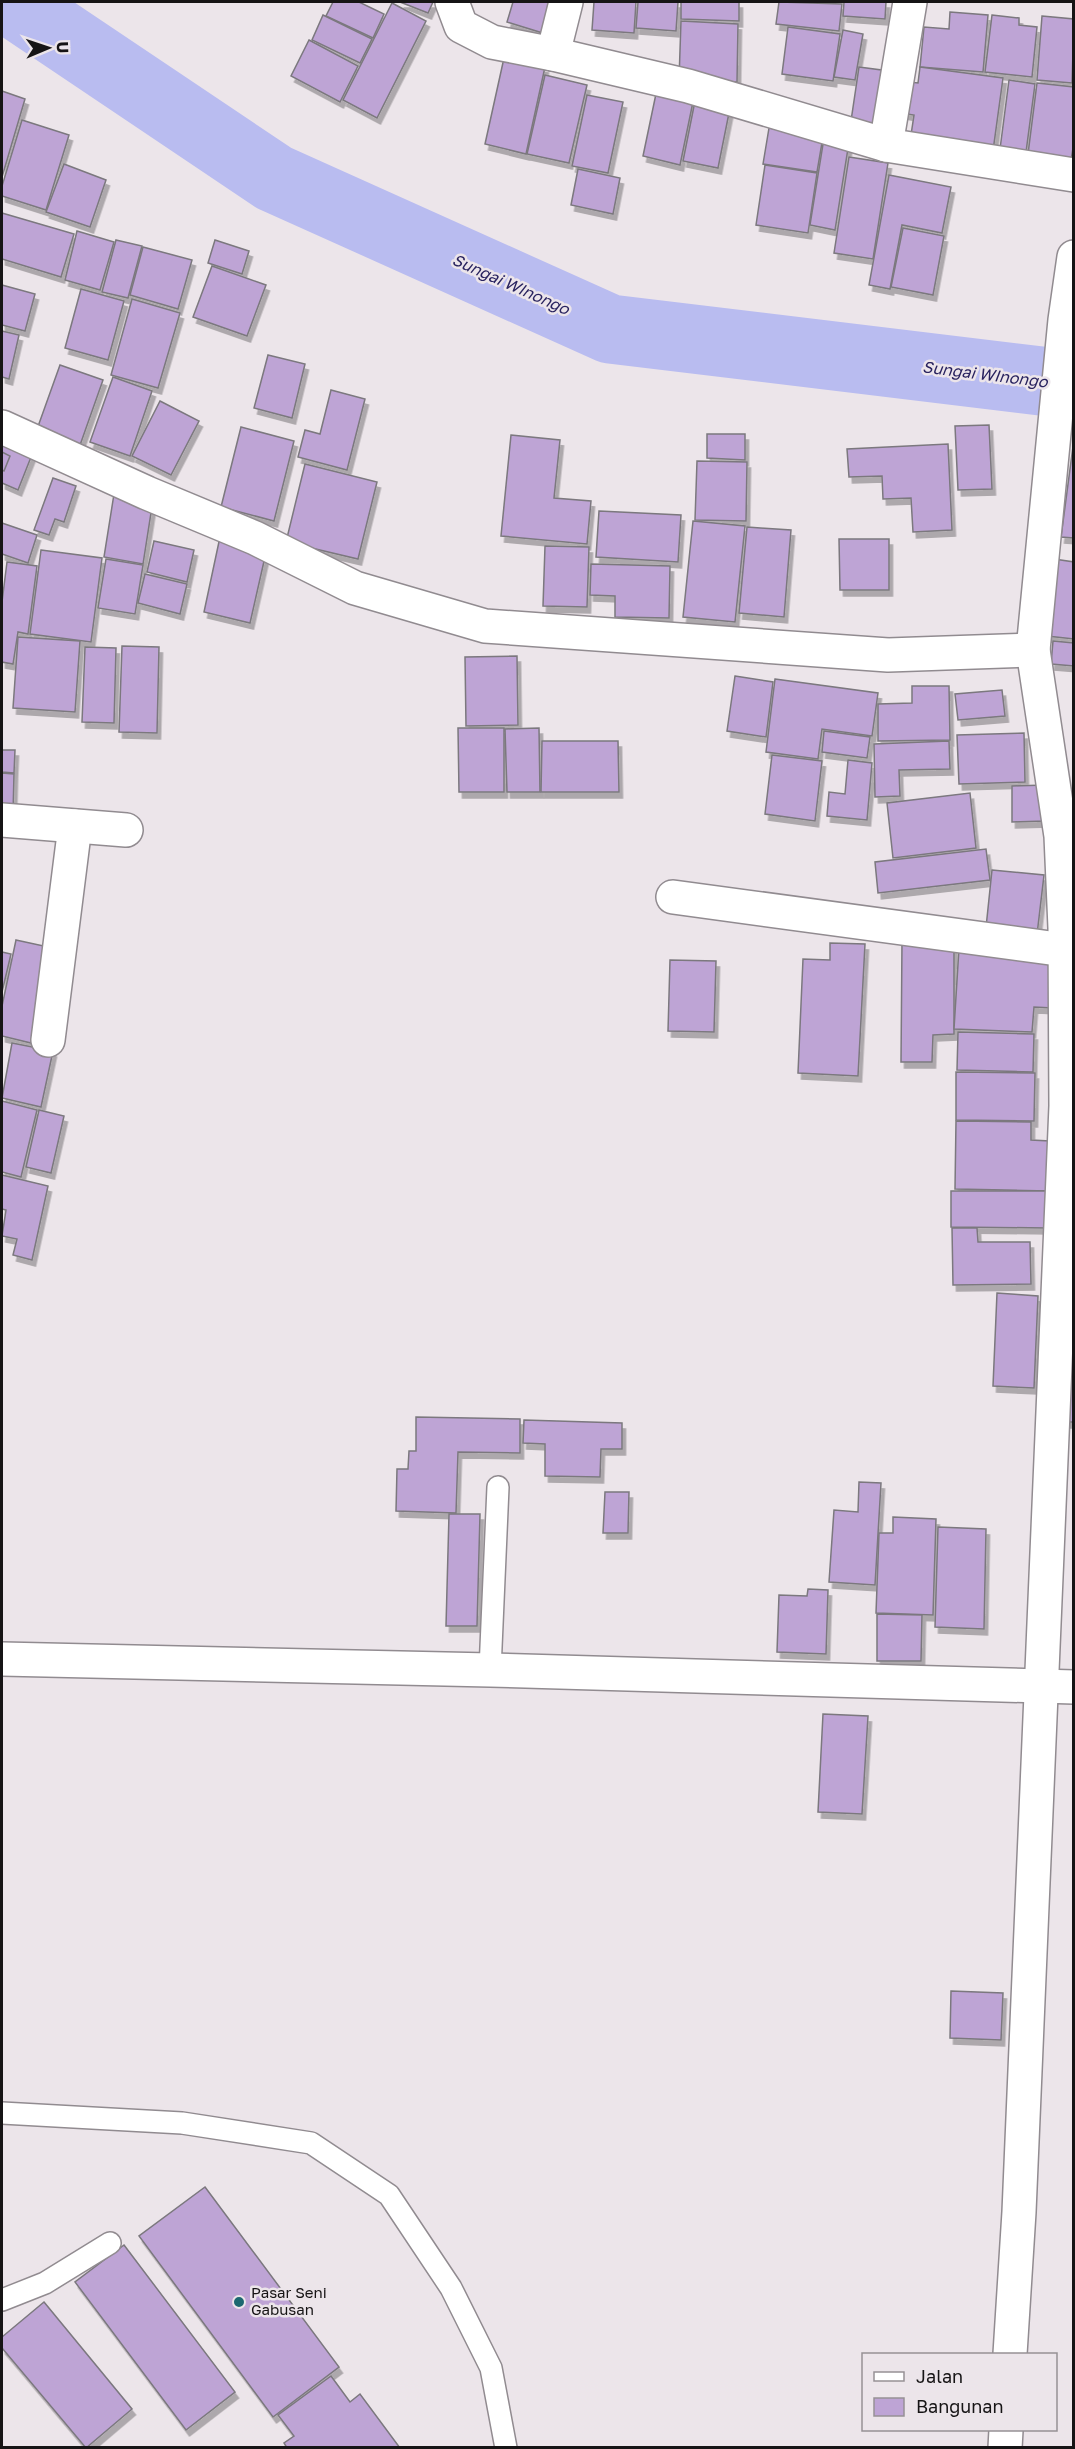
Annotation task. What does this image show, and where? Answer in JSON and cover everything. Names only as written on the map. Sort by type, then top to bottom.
[{"type":"street","points":[[452,2],[461,26],[492,42],[688,86],[886,145],[1074,174]]},
{"type":"street","points":[[553,54],[566,2]]},
{"type":"street","points":[[886,145],[910,2]]},
{"type":"street","points":[[1010,2353],[1019,2212],[1066,1106],[1068,935],[1059,825],[1033,650],[1065,320],[1074,257]]},
{"type":"street","points":[[2,427],[147,493],[255,538],[355,588],[484,626],[888,655],[1033,650]]},
{"type":"street","points":[[2,820],[126,830]]},
{"type":"street","points":[[48,1040],[75,826]]},
{"type":"street","points":[[673,897],[1068,935]]},
{"type":"street","points":[[2,1659],[1074,1687]]},
{"type":"street","points":[[1005,2448],[1006,2431]]},
{"type":"lane","points":[[490,1670],[498,1487]]},
{"type":"lane","points":[[2,2112],[183,2123],[310,2143],[389,2195],[451,2288],[491,2368],[506,2448]]},
{"type":"lane","points":[[2,2300],[45,2283],[110,2243]]},
{"type":"building","points":[[333,2],[359,2],[384,14],[373,38],[326,16]]},
{"type":"building","points":[[400,2],[433,2],[428,13]]},
{"type":"building","points":[[513,2],[557,2],[546,34],[507,22]]},
{"type":"building","points":[[594,2],[636,2],[634,33],[592,30]]},
{"type":"building","points":[[638,2],[678,2],[676,31],[636,28]]},
{"type":"building","points":[[681,2],[739,2],[739,21],[681,19]]},
{"type":"building","points":[[779,2],[842,4],[839,31],[776,24]]},
{"type":"building","points":[[844,2],[886,2],[885,19],[843,16]]},
{"type":"building","points":[[392,3],[426,21],[377,118],[343,100]]},
{"type":"building","points":[[950,12],[988,15],[983,72],[920,67],[924,27],[949,29]]},
{"type":"building","points":[[323,15],[372,39],[360,63],[312,40]]},
{"type":"building","points":[[992,15],[1019,18],[1019,25],[1037,27],[1032,77],[985,72]]},
{"type":"building","points":[[1042,16],[1074,19],[1072,83],[1037,80]]},
{"type":"building","points":[[681,21],[738,24],[737,82],[679,80]]},
{"type":"building","points":[[788,27],[840,34],[833,81],[782,74]]},
{"type":"building","points":[[843,30],[863,34],[855,80],[834,77]]},
{"type":"building","points":[[309,40],[358,66],[340,102],[291,76]]},
{"type":"building","points":[[504,58],[545,67],[526,154],[485,144]]},
{"type":"building","points":[[859,67],[889,71],[881,126],[851,121]]},
{"type":"building","points":[[920,67],[1003,78],[992,158],[911,135],[914,115],[895,112],[900,81],[918,83]]},
{"type":"building","points":[[545,75],[587,85],[569,163],[527,154]]},
{"type":"building","points":[[1009,80],[1035,84],[1026,152],[1000,149]]},
{"type":"building","points":[[1037,83],[1074,87],[1074,142],[1071,160],[1028,154]]},
{"type":"building","points":[[657,89],[694,97],[680,165],[643,156]]},
{"type":"building","points":[[2,91],[25,99],[2,177]]},
{"type":"building","points":[[587,95],[623,102],[608,173],[572,166]]},
{"type":"building","points":[[696,96],[731,103],[718,168],[683,161]]},
{"type":"building","points":[[22,120],[69,135],[46,210],[2,196],[2,186]]},
{"type":"building","points":[[769,128],[823,137],[817,172],[763,164]]},
{"type":"building","points":[[824,138],[849,142],[835,230],[810,225]]},
{"type":"building","points":[[849,157],[888,163],[873,259],[834,253]]},
{"type":"building","points":[[64,164],[106,180],[90,227],[46,212]]},
{"type":"building","points":[[765,165],[817,173],[808,233],[756,225]]},
{"type":"building","points":[[578,169],[620,178],[613,214],[571,205]]},
{"type":"building","points":[[889,175],[951,187],[942,233],[902,225],[890,289],[869,285]]},
{"type":"building","points":[[2,213],[74,234],[61,277],[2,259]]},
{"type":"building","points":[[903,228],[944,236],[933,295],[891,287]]},
{"type":"building","points":[[77,231],[114,242],[100,290],[65,280]]},
{"type":"building","points":[[116,240],[142,246],[128,298],[102,292]]},
{"type":"building","points":[[215,240],[249,251],[242,274],[208,263]]},
{"type":"building","points":[[143,247],[192,260],[178,309],[130,295]]},
{"type":"building","points":[[212,266],[266,285],[247,336],[193,317]]},
{"type":"building","points":[[2,285],[35,294],[25,331],[2,325]]},
{"type":"building","points":[[81,289],[124,301],[108,360],[65,348]]},
{"type":"building","points":[[132,299],[180,313],[158,388],[111,375]]},
{"type":"building","points":[[2,331],[19,335],[9,379],[2,377]]},
{"type":"building","points":[[268,355],[305,364],[292,418],[254,408]]},
{"type":"building","points":[[60,365],[103,380],[79,448],[36,432]]},
{"type":"building","points":[[113,377],[152,391],[130,456],[90,442]]},
{"type":"building","points":[[331,390],[365,399],[347,470],[298,457],[305,430],[320,434]]},
{"type":"building","points":[[160,401],[199,421],[171,475],[132,456]]},
{"type":"building","points":[[989,425],[992,489],[958,490],[955,426]]},
{"type":"building","points":[[241,427],[294,441],[274,521],[221,507]]},
{"type":"building","points":[[707,434],[745,434],[745,460],[707,458]]},
{"type":"building","points":[[511,435],[560,440],[554,498],[591,501],[587,544],[501,536]]},
{"type":"building","points":[[1074,439],[1074,538],[1061,537]]},
{"type":"building","points":[[2,440],[33,452],[18,490],[2,483]]},
{"type":"building","points":[[948,444],[952,530],[913,532],[911,498],[883,499],[882,476],[849,477],[847,449]]},
{"type":"building","points":[[2,452],[10,456],[4,471],[2,470]]},
{"type":"building","points":[[697,461],[747,462],[746,521],[695,520]]},
{"type":"building","points":[[305,464],[377,482],[358,559],[286,542]]},
{"type":"building","points":[[53,478],[76,486],[64,522],[55,519],[49,535],[34,530]]},
{"type":"building","points":[[114,494],[153,500],[143,564],[104,557]]},
{"type":"building","points":[[599,511],[681,515],[678,562],[596,557]]},
{"type":"building","points":[[693,521],[745,526],[735,622],[683,617]]},
{"type":"building","points":[[2,523],[37,535],[28,563],[2,554]]},
{"type":"building","points":[[747,527],[791,530],[784,617],[739,613]]},
{"type":"building","points":[[220,537],[267,548],[250,623],[204,612]]},
{"type":"building","points":[[839,539],[889,539],[889,590],[840,590]]},
{"type":"building","points":[[154,541],[194,550],[187,582],[147,572]]},
{"type":"building","points":[[545,546],[589,547],[587,607],[543,606]]},
{"type":"building","points":[[41,550],[102,558],[91,642],[30,634]]},
{"type":"building","points":[[106,559],[143,565],[135,614],[98,608]]},
{"type":"building","points":[[1054,559],[1074,562],[1074,639],[1047,636]]},
{"type":"building","points":[[7,562],[37,566],[28,634],[18,632],[13,664],[2,662],[2,602]]},
{"type":"building","points":[[591,564],[670,566],[669,618],[615,617],[615,596],[590,595]]},
{"type":"building","points":[[145,574],[187,584],[180,614],[138,603]]},
{"type":"building","points":[[18,637],[80,641],[75,712],[13,708]]},
{"type":"building","points":[[1053,641],[1074,643],[1074,666],[1051,664]]},
{"type":"building","points":[[122,646],[159,647],[157,733],[119,732]]},
{"type":"building","points":[[85,647],[116,648],[114,723],[82,722]]},
{"type":"building","points":[[517,656],[518,725],[466,726],[465,657]]},
{"type":"building","points":[[735,676],[773,682],[766,737],[727,731]]},
{"type":"building","points":[[775,679],[878,693],[872,736],[822,729],[818,759],[766,752]]},
{"type":"building","points":[[912,686],[949,686],[950,740],[878,741],[878,704],[912,703]]},
{"type":"building","points":[[1002,690],[1005,716],[958,720],[955,694]]},
{"type":"building","points":[[458,728],[504,728],[504,792],[459,792]]},
{"type":"building","points":[[539,728],[540,792],[507,792],[505,729]]},
{"type":"building","points":[[824,731],[870,737],[867,758],[822,752]]},
{"type":"building","points":[[1024,733],[1025,782],[959,784],[957,735]]},
{"type":"building","points":[[542,741],[618,741],[619,792],[541,792]]},
{"type":"building","points":[[949,741],[950,769],[899,770],[900,796],[875,797],[874,744]]},
{"type":"building","points":[[2,750],[15,750],[14,773],[2,772]]},
{"type":"building","points":[[772,755],[822,761],[815,821],[765,814]]},
{"type":"building","points":[[848,760],[872,763],[867,820],[827,816],[829,792],[845,794]]},
{"type":"building","points":[[2,773],[14,774],[13,813],[2,812]]},
{"type":"building","points":[[1046,785],[1046,821],[1012,822],[1012,786]]},
{"type":"building","points":[[970,793],[976,848],[893,858],[887,803]]},
{"type":"building","points":[[986,849],[990,880],[878,893],[875,862]]},
{"type":"building","points":[[992,870],[1044,875],[1036,943],[985,937]]},
{"type":"building","points":[[16,940],[53,948],[31,1043],[2,1036],[2,1006]]},
{"type":"building","points":[[902,941],[954,941],[954,1034],[933,1035],[932,1062],[901,1062]]},
{"type":"building","points":[[830,943],[865,944],[858,1076],[798,1073],[803,959],[830,960]]},
{"type":"building","points":[[959,948],[1056,952],[1053,1008],[1034,1007],[1032,1032],[954,1029]]},
{"type":"building","points":[[2,952],[11,954],[2,992]]},
{"type":"building","points":[[670,960],[716,961],[714,1032],[668,1031]]},
{"type":"building","points":[[958,1032],[1034,1034],[1033,1072],[957,1070]]},
{"type":"building","points":[[12,1043],[53,1051],[41,1107],[2,1098]]},
{"type":"building","points":[[956,1072],[1035,1073],[1034,1121],[956,1120]]},
{"type":"building","points":[[2,1101],[37,1110],[21,1177],[2,1172]]},
{"type":"building","points":[[39,1110],[64,1116],[51,1173],[26,1167]]},
{"type":"building","points":[[956,1121],[1031,1122],[1031,1140],[1050,1141],[1050,1191],[955,1189]]},
{"type":"building","points":[[2,1175],[48,1186],[32,1260],[13,1255],[17,1239],[2,1236],[6,1210],[2,1209]]},
{"type":"building","points":[[951,1191],[1049,1191],[1048,1228],[951,1227]]},
{"type":"building","points":[[952,1228],[977,1228],[978,1242],[1030,1242],[1031,1284],[953,1285]]},
{"type":"building","points":[[997,1293],[1038,1296],[1034,1388],[993,1386]]},
{"type":"building","points":[[1064,1386],[1074,1386],[1074,1422],[1064,1422]]},
{"type":"building","points":[[416,1417],[520,1419],[520,1453],[458,1452],[456,1513],[396,1511],[397,1469],[408,1469],[409,1451],[416,1451]]},
{"type":"building","points":[[524,1420],[622,1423],[622,1449],[601,1449],[600,1477],[545,1476],[545,1444],[523,1443]]},
{"type":"building","points":[[859,1482],[881,1483],[875,1585],[829,1582],[834,1510],[858,1512]]},
{"type":"building","points":[[605,1492],[629,1492],[628,1533],[603,1533]]},
{"type":"building","points":[[449,1514],[480,1514],[477,1626],[446,1626]]},
{"type":"building","points":[[893,1517],[936,1519],[933,1615],[876,1613],[879,1533],[893,1533]]},
{"type":"building","points":[[938,1527],[986,1529],[984,1629],[935,1627]]},
{"type":"building","points":[[808,1589],[828,1590],[826,1654],[777,1652],[779,1595],[807,1596]]},
{"type":"building","points":[[877,1614],[922,1615],[921,1661],[877,1661]]},
{"type":"building","points":[[823,1714],[868,1716],[862,1814],[818,1812]]},
{"type":"building","points":[[951,1991],[1003,1993],[1001,2040],[950,2038]]},
{"type":"building","name":"Pasar Seni Gabusan","points":[[205,2187],[339,2367],[273,2417],[139,2236]]},
{"type":"building","points":[[124,2245],[235,2392],[186,2430],[75,2282]]},
{"type":"building","points":[[44,2302],[132,2409],[86,2448],[2,2348],[2,2337]]},
{"type":"building","points":[[331,2376],[350,2402],[360,2394],[400,2448],[287,2448],[284,2443],[294,2436],[278,2415]]},
{"type":"waterway","name":"Sungai WInongo","points":[[12,2],[274,178],[610,329],[1074,385]]},
{"type":"place","name":"Pasar Seni Gabusan","points":[[239,2302]]}]
